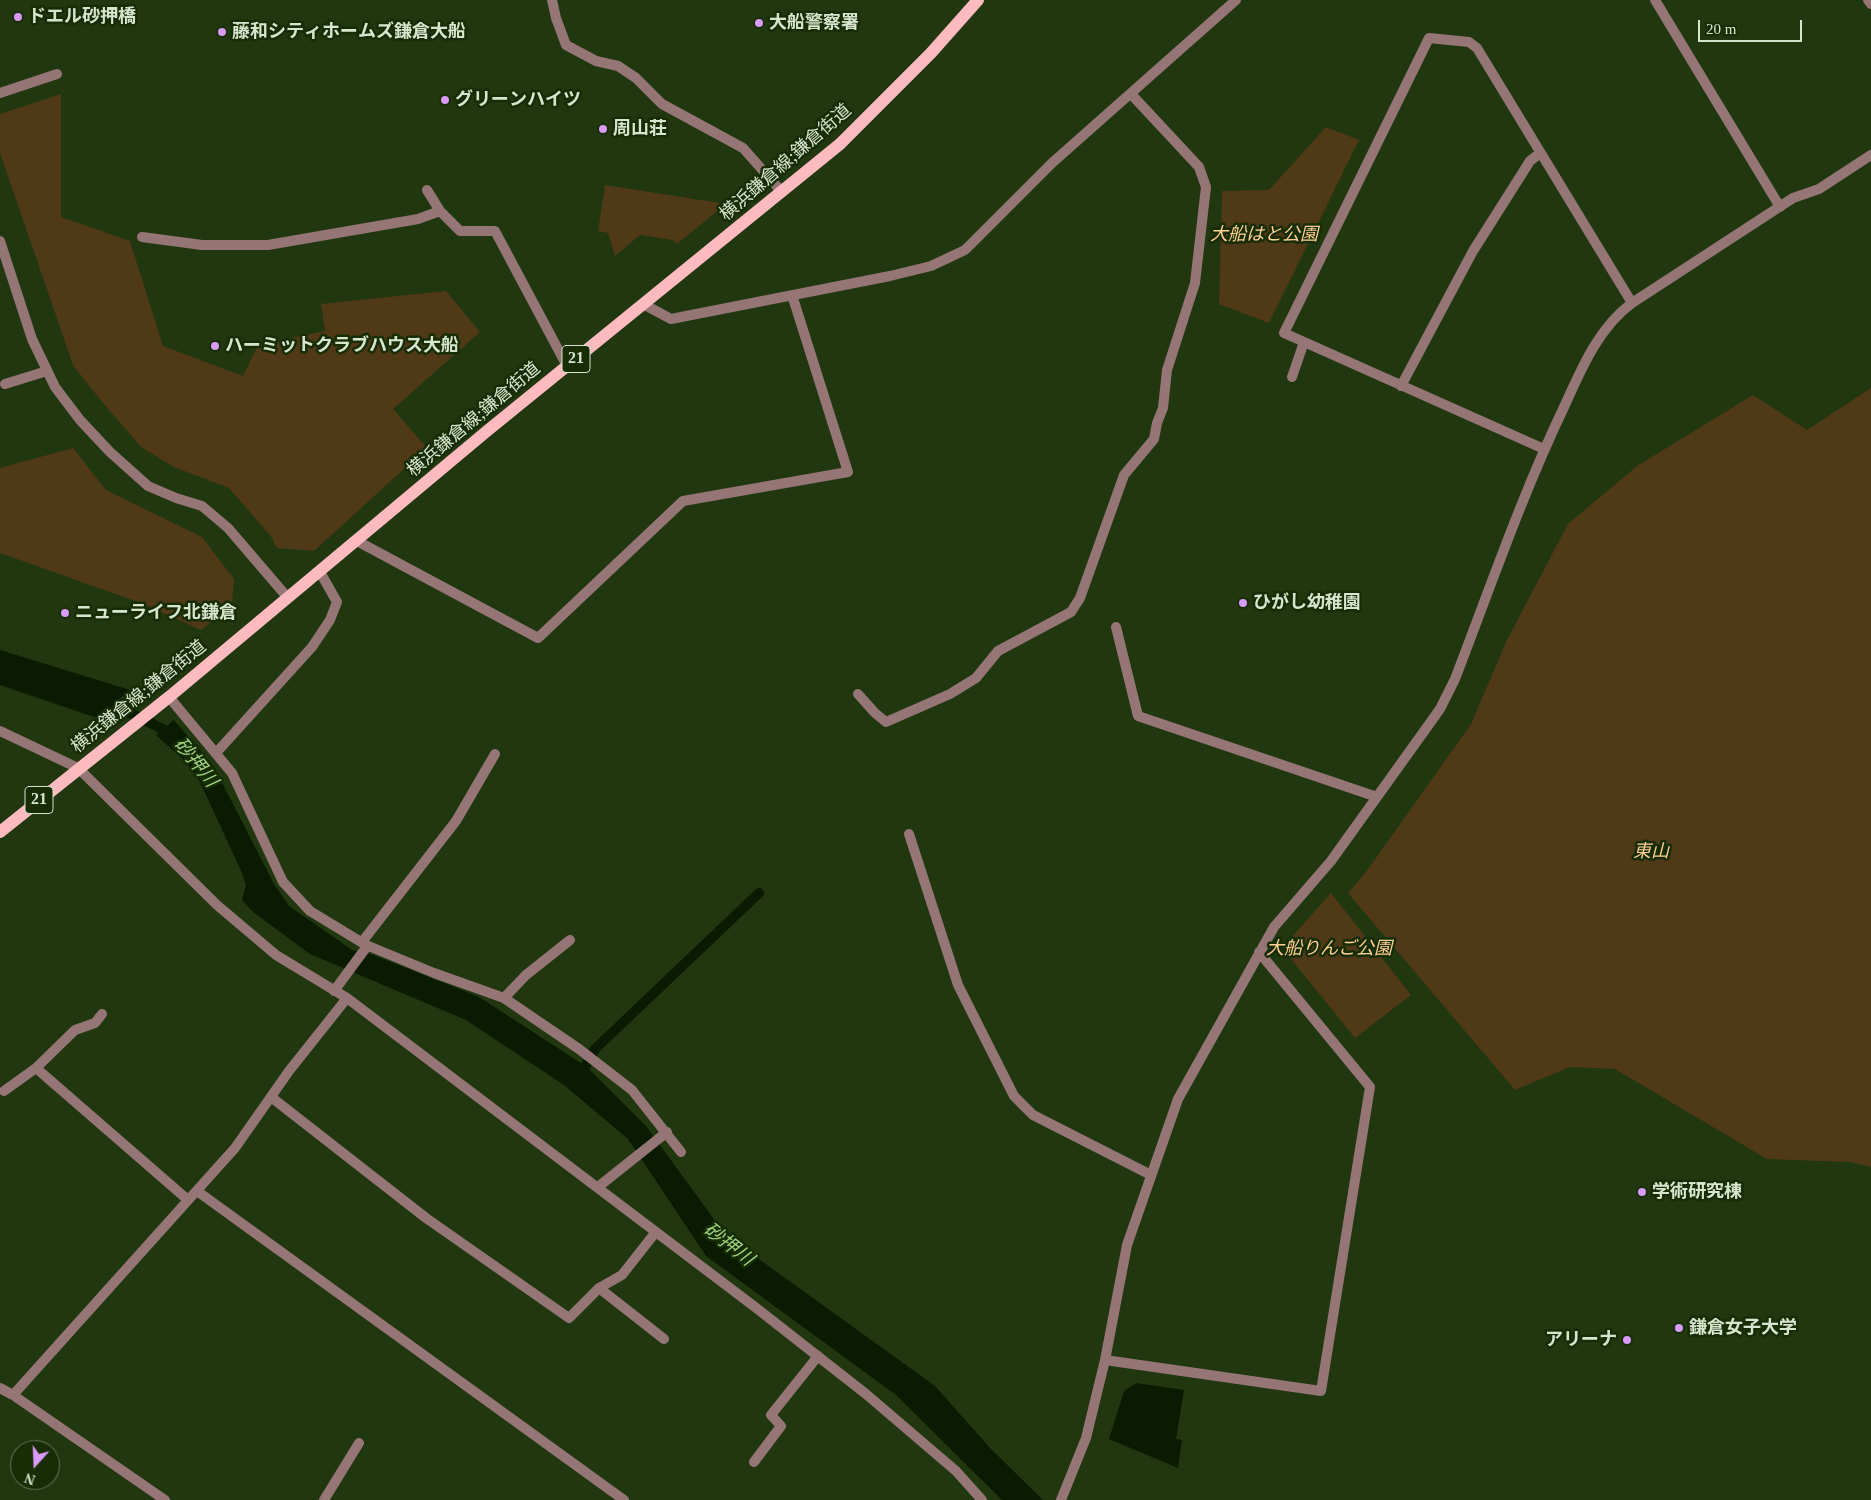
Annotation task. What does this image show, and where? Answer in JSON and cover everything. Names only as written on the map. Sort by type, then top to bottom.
[{"type":"main road","name":"横浜鎌倉線;鎌倉街道","points":[[0,832],[165,700],[567,366],[840,144],[931,53],[978,0]]},
{"type":"street","points":[[552,0],[556,18],[566,45],[596,61],[618,66],[636,78],[662,104],[743,148],[782,192]]},
{"type":"street","points":[[644,304],[671,319],[890,276],[931,266],[965,250],[1052,163],[1236,0]]},
{"type":"street","points":[[1656,0],[1780,207]]},
{"type":"street","points":[[1868,0],[1871,4]]},
{"type":"street","points":[[1544,449],[1284,333],[1429,38],[1469,42],[1477,48],[1632,303]]},
{"type":"street","points":[[0,92],[57,74]]},
{"type":"street","points":[[858,694],[886,722],[950,694],[976,678],[998,651],[1071,612],[1080,598],[1124,475],[1154,439],[1157,423],[1163,408],[1167,370],[1195,284],[1206,188],[1199,167],[1131,94]]},
{"type":"street","points":[[1402,386],[1474,251],[1530,160],[1540,152]]},
{"type":"street","points":[[1061,1500],[1086,1438],[1105,1360],[1127,1245],[1178,1099],[1274,927],[1331,861],[1440,708],[1455,679],[1544,449],[1583,366],[1601,334],[1632,303],[1793,198],[1818,189],[1871,155]]},
{"type":"street","points":[[427,190],[440,211],[460,231],[495,231],[567,366]]},
{"type":"street","points":[[142,237],[202,245],[268,245],[418,218],[440,211]]},
{"type":"street","points":[[0,241],[32,339],[54,387],[80,420],[110,452],[148,486],[176,498],[202,506],[228,528],[288,598]]},
{"type":"street","points":[[357,541],[538,638],[683,501],[848,472],[792,295]]},
{"type":"street","points":[[1292,377],[1304,342]]},
{"type":"street","points":[[5,384],[47,371]]},
{"type":"street","points":[[216,753],[312,647],[330,620],[337,602],[320,572]]},
{"type":"street","points":[[1116,627],[1138,716],[1376,797]]},
{"type":"street","points":[[165,700],[216,753],[232,773],[283,882],[310,911],[364,944],[434,973],[504,998],[579,1049],[632,1090],[681,1152]]},
{"type":"street","points":[[0,731],[78,768],[218,905],[276,955],[347,998],[756,1307],[866,1394],[956,1471],[982,1500]]},
{"type":"street","points":[[334,991],[365,949],[364,944],[456,821],[495,754]]},
{"type":"street","points":[[910,834],[958,985],[1014,1096],[1033,1115],[1151,1175]]},
{"type":"street","points":[[504,998],[526,975],[570,940]]},
{"type":"street","points":[[1105,1360],[1321,1391],[1370,1087],[1259,952]]},
{"type":"street","points":[[13,1395],[235,1148],[289,1071],[347,998]]},
{"type":"street","points":[[4,1091],[36,1068],[75,1030],[95,1023],[102,1014]]},
{"type":"street","points":[[36,1068],[188,1200]]},
{"type":"street","points":[[271,1097],[426,1218],[569,1318],[599,1288],[622,1275],[655,1232]]},
{"type":"street","points":[[598,1187],[666,1133]]},
{"type":"street","points":[[197,1191],[624,1500]]},
{"type":"street","points":[[599,1288],[664,1340]]},
{"type":"street","points":[[754,1462],[781,1426],[772,1415],[818,1356]]},
{"type":"street","points":[[0,1388],[13,1395],[165,1500]]},
{"type":"street","points":[[324,1500],[359,1444]]},
{"type":"green space","points":[[61,94],[61,217],[130,241],[163,346],[243,376],[258,345],[325,331],[321,304],[446,291],[480,332],[393,409],[427,448],[314,551],[277,548],[270,535],[229,488],[174,467],[141,447],[73,365],[0,153],[0,114]]},
{"type":"green space","name":"大船はと公園","points":[[1326,127],[1359,140],[1269,323],[1219,304],[1222,191],[1269,190]]},
{"type":"green space","points":[[605,185],[726,204],[677,244],[673,240],[640,235],[615,256],[608,233],[598,231]]},
{"type":"green space","name":"東山","points":[[1871,388],[1871,1167],[1850,1162],[1767,1159],[1615,1069],[1570,1067],[1515,1090],[1348,893],[1369,868],[1471,724],[1507,640],[1568,524],[1637,466],[1753,395],[1807,430]]},
{"type":"green space","points":[[73,448],[106,490],[202,537],[234,579],[232,605],[201,630],[141,603],[0,553],[0,468]]},
{"type":"green space","name":"大船りんご公園","points":[[1331,893],[1411,995],[1355,1038],[1291,959],[1290,939]]},
{"type":"water","points":[[0,650],[130,690],[97,718],[0,685]]},
{"type":"water","name":"砂押川","points":[[174,720],[214,767],[274,884],[289,906],[352,950],[373,955],[479,997],[587,1067],[646,1126],[716,1222],[738,1244],[935,1386],[991,1449],[1043,1500],[1002,1500],[896,1395],[706,1256],[628,1139],[564,1085],[466,1020],[310,954],[253,912],[242,900],[246,885],[242,873],[200,782],[186,762],[156,735]]},
{"type":"water","points":[[1136,1383],[1184,1390],[1176,1439],[1182,1440],[1178,1468],[1109,1439],[1124,1391]]},
{"type":"waterway","name":"砂押川","points":[[101,699],[171,733],[174,737]]},
{"type":"waterway","points":[[579,1078],[595,1049],[759,893]]},
{"type":"place","name":"ドエル砂押橋","points":[[18,17]]},
{"type":"place","name":"大船警察署","points":[[759,23]]},
{"type":"place","name":"藤和シティホームズ鎌倉大船","points":[[222,32]]},
{"type":"place","name":"グリーンハイツ","points":[[445,100]]},
{"type":"place","name":"周山荘","points":[[603,129]]},
{"type":"place","name":"ハーミットクラブハウス大船","points":[[215,346]]},
{"type":"place","name":"ひがし幼稚園","points":[[1243,603]]},
{"type":"place","name":"ニューライフ北鎌倉","points":[[65,613]]},
{"type":"place","name":"学術研究棟","points":[[1642,1192]]},
{"type":"place","name":"鎌倉女子大学","points":[[1679,1328]]},
{"type":"place","name":"アリーナ","points":[[1627,1340]]}]
